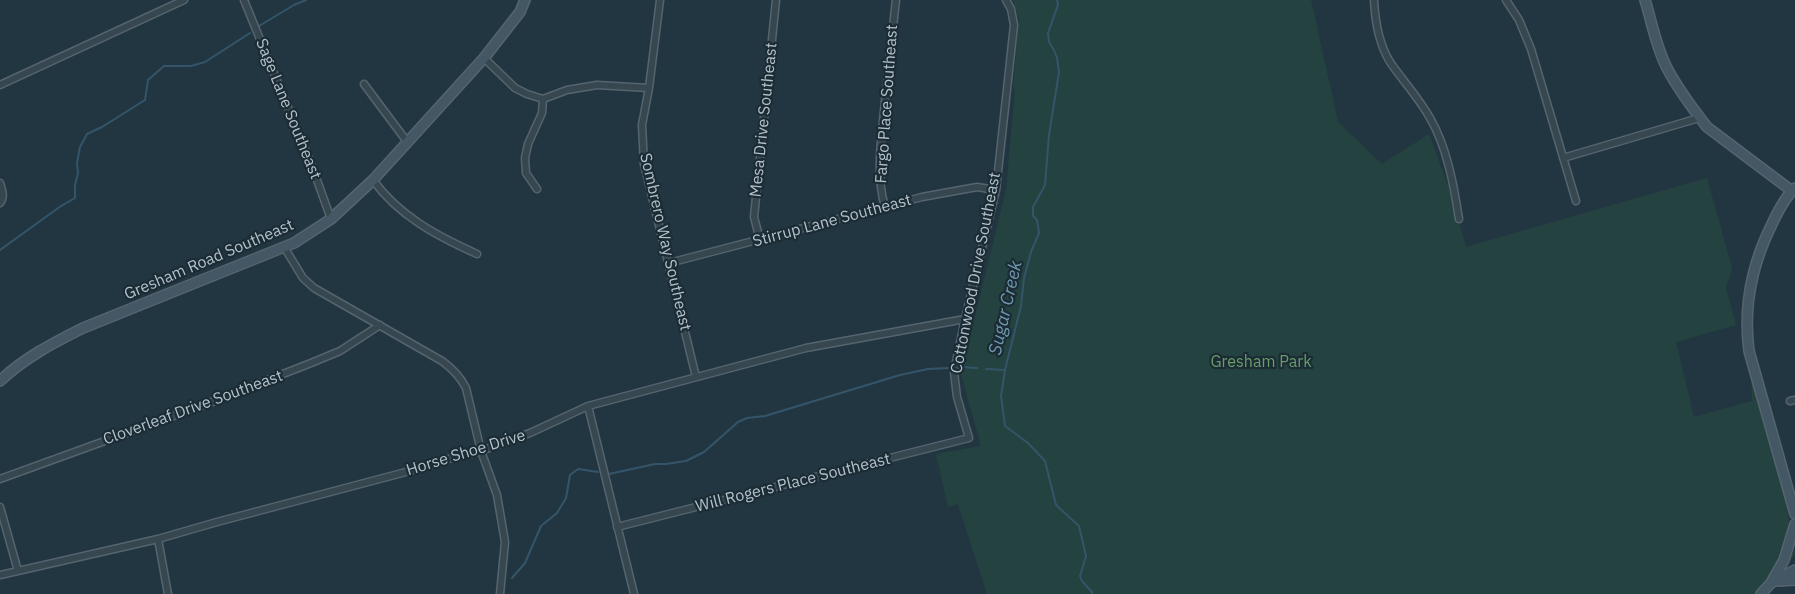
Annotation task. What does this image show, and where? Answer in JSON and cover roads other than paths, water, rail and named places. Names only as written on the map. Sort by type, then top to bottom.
[{"type":"street","points":[[0,85],[184,0]]},
{"type":"street","name":"Sage Lane Southeast","points":[[244,0],[309,158],[331,219]]},
{"type":"street","name":"Gresham Road Southeast","points":[[0,381],[13,369],[50,344],[82,328],[294,243],[331,219],[374,180],[484,58],[520,12],[525,0]]},
{"type":"street","name":"Sombrero Way Southeast","points":[[660,0],[650,88],[642,125],[644,164],[696,377]]},
{"type":"street","name":"Mesa Drive Southeast","points":[[760,240],[754,217],[776,0]]},
{"type":"street","name":"Fargo Place Southeast","points":[[885,207],[880,192],[881,145],[896,0]]},
{"type":"street","name":"Cottonwood Drive Southeast","points":[[969,438],[957,397],[954,372],[996,190],[1014,25],[1011,9],[1006,0]]},
{"type":"street","points":[[1374,0],[1377,23],[1389,60],[1436,128],[1453,180],[1459,219]]},
{"type":"street","points":[[1506,0],[1519,20],[1531,49],[1576,201]]},
{"type":"street","points":[[1645,0],[1666,67],[1707,127],[1793,189],[1779,209],[1760,248],[1750,285],[1746,325],[1749,351],[1795,514]]},
{"type":"street","points":[[484,58],[515,88],[543,99],[567,90],[597,85],[650,88]]},
{"type":"street","points":[[364,84],[408,143]]},
{"type":"street","points":[[537,189],[526,173],[525,158],[528,144],[542,113],[543,99]]},
{"type":"street","points":[[1563,158],[1700,118]]},
{"type":"street","points":[[374,180],[385,196],[407,215],[448,241],[477,254]]},
{"type":"street","points":[[0,183],[3,200],[0,203]]},
{"type":"street","name":"Stirrup Lane Southeast","points":[[669,263],[921,197],[977,187],[996,190]]},
{"type":"street","points":[[284,247],[303,278],[314,288],[456,371],[466,388],[482,451],[497,495],[505,542],[500,594]]},
{"type":"street","name":"Horse Shoe Drive","points":[[0,575],[158,539],[421,468],[454,456],[482,451],[531,433],[588,406],[696,377],[806,348],[965,319]]},
{"type":"street","name":"Cloverleaf Drive Southeast","points":[[0,479],[204,405],[311,363],[340,351],[380,325]]},
{"type":"street","points":[[588,406],[634,594]]},
{"type":"street","name":"Will Rogers Place Southeast","points":[[616,527],[969,438]]},
{"type":"street","points":[[0,507],[18,571]]},
{"type":"street","points":[[1761,594],[1771,583],[1784,560],[1795,524]]},
{"type":"street","points":[[158,539],[168,594]]},
{"type":"street","points":[[1771,583],[1795,570]]},
{"type":"street","points":[[1771,583],[1795,580]]},
{"type":"waterway","points":[[259,26],[306,0]]},
{"type":"waterway","name":"Sugar Creek","points":[[1057,0],[1058,5],[1048,33],[1049,42],[1057,58],[1059,72],[1049,135],[1045,185],[1033,207],[1033,216],[1037,220],[1039,233],[1024,278],[1021,306],[1001,396],[1005,426],[1028,443],[1045,461],[1056,505],[1079,526],[1086,556],[1080,576],[1092,594]]},
{"type":"waterway","points":[[0,250],[75,198],[77,163],[80,147],[87,134],[145,100],[148,80],[164,66],[191,66],[205,62],[250,33]]},
{"type":"waterway","points":[[960,367],[977,368]]},
{"type":"waterway","points":[[609,474],[655,464],[686,461],[704,452],[738,422],[747,418],[765,416],[900,375],[928,369],[949,368]]},
{"type":"waterway","points":[[986,369],[1005,370]]},
{"type":"waterway","points":[[512,578],[525,563],[541,526],[557,513],[566,498],[570,475],[578,469],[598,472]]},
{"type":"park label","name":"Gresham Park","points":[[1261,362]]}]
